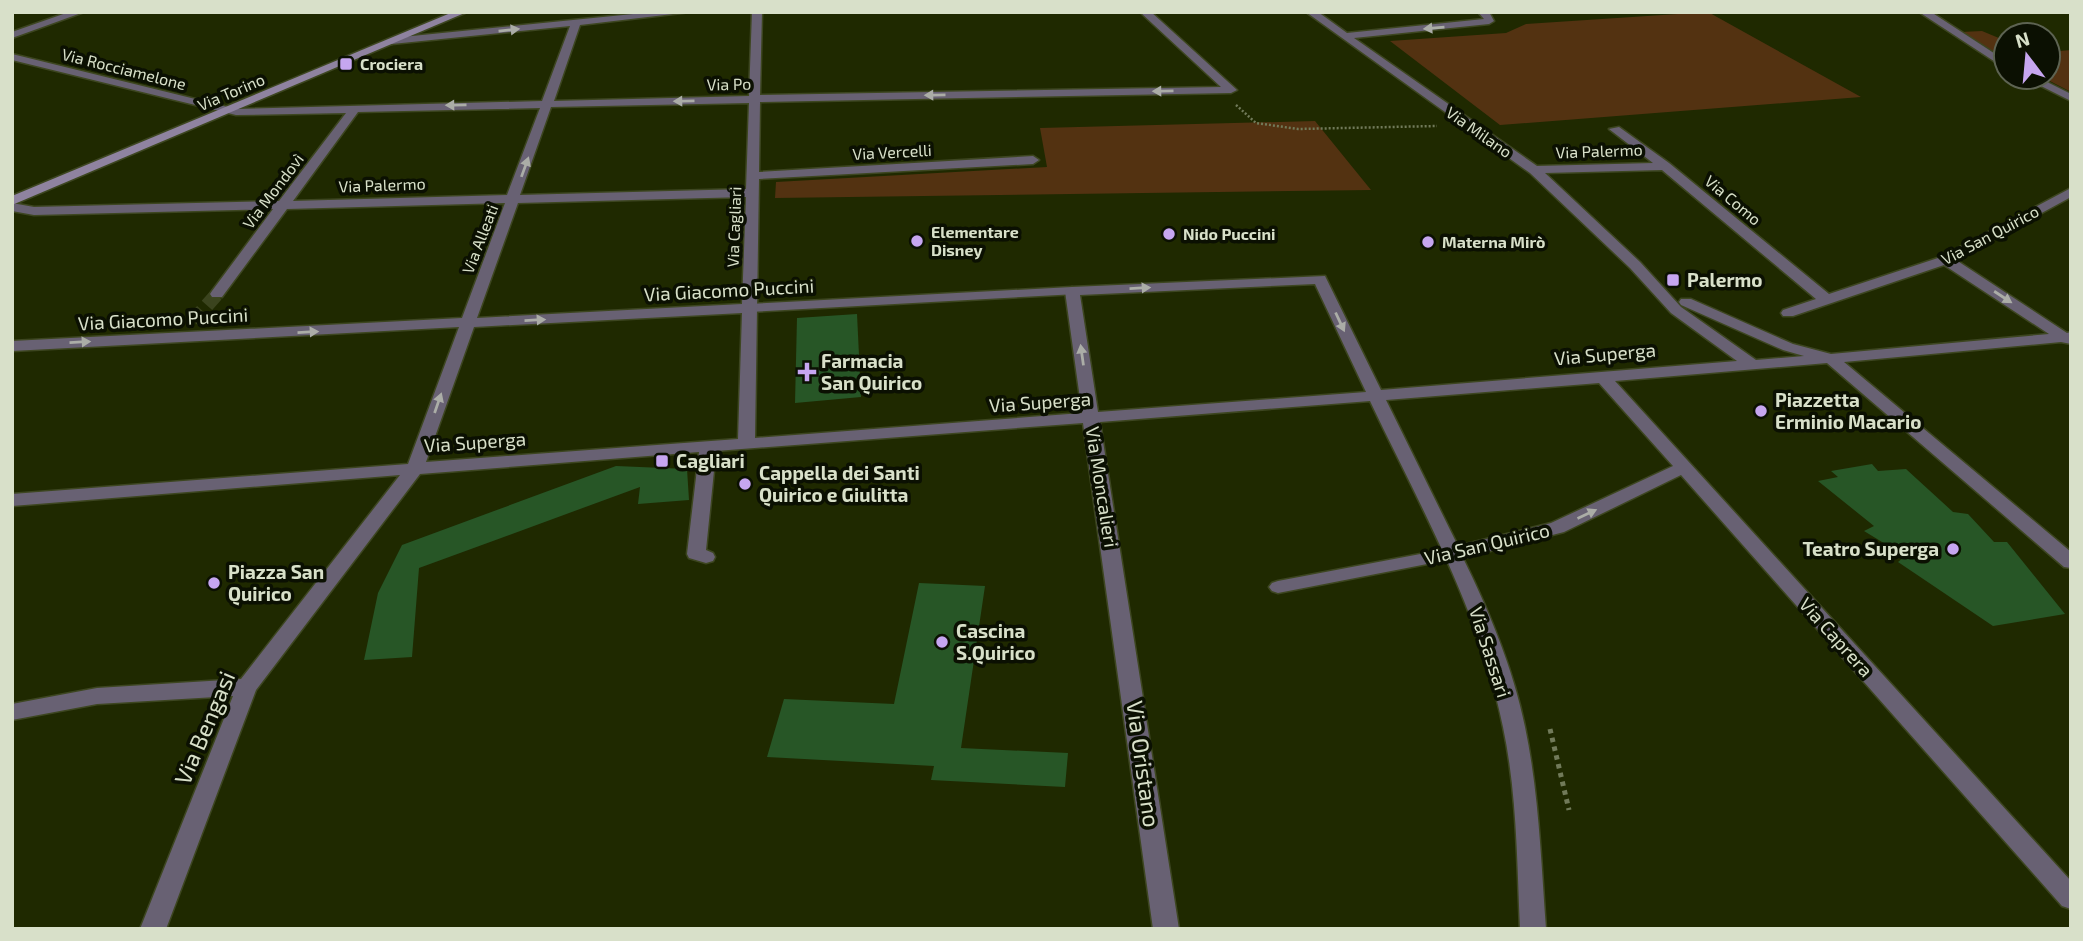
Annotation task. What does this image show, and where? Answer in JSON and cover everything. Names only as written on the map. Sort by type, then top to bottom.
[{"type":"main road","name":"Via Torino","points":[[12,201],[462,12]]},
{"type":"street","points":[[12,35],[79,12]]},
{"type":"street","points":[[392,41],[685,12]]},
{"type":"street","name":"Via Cagliari","points":[[746,444],[757,99],[757,12]]},
{"type":"street","name":"Via Po","points":[[227,111],[1231,90],[1145,12]]},
{"type":"street","name":"Via Milano","points":[[1311,12],[1534,170],[1635,265],[1676,310],[1751,364]]},
{"type":"street","points":[[1343,36],[1489,21],[1483,12]]},
{"type":"street","points":[[1924,12],[1992,57]]},
{"type":"street","name":"Via Alleati","points":[[416,467],[576,23]]},
{"type":"street","name":"Via Rocciamelone","points":[[12,57],[227,111]]},
{"type":"street","name":"Via Mondovì","points":[[217,294],[355,108]]},
{"type":"street","name":"Via Como","points":[[1615,129],[1665,166],[1827,300]]},
{"type":"street","name":"Via Vercelli","points":[[754,176],[1033,160]]},
{"type":"street","name":"Via Palermo","points":[[1534,170],[1665,166]]},
{"type":"street","name":"Via San Quirico","points":[[1788,313],[1946,260],[2071,192]]},
{"type":"street","name":"Via Palermo","points":[[12,207],[34,211],[753,193]]},
{"type":"street","points":[[2053,201],[2071,211]]},
{"type":"street","points":[[1946,260],[2069,339]]},
{"type":"street","name":"Via Milano","points":[[1635,265],[1686,302],[1779,362]]},
{"type":"street","name":"Via Giacomo Puccini","points":[[12,346],[1320,279],[1374,395]]},
{"type":"street","name":"Via Moncalieri","points":[[1072,291],[1119,599]]},
{"type":"street","points":[[1686,302],[1788,347],[1830,358],[2071,562]]},
{"type":"street","points":[[180,338],[193,321]]},
{"type":"street","points":[[1699,368],[1711,353],[1710,342],[1702,329]]},
{"type":"street","name":"Via Superga","points":[[12,500],[416,467],[1091,419],[2069,339]]},
{"type":"street","name":"Via Caprera","points":[[1602,376],[2071,898]]},
{"type":"street","name":"Via Sassari","points":[[1374,395],[1482,617],[1514,726],[1526,807],[1532,929]]},
{"type":"street","points":[[706,557],[696,554],[708,446]]},
{"type":"street","name":"Via Bengasi","points":[[153,929],[247,687],[416,467]]},
{"type":"street","name":"Via San Quirico","points":[[1452,554],[1557,528],[1684,467]]},
{"type":"street","name":"Via Oristano","points":[[1119,599],[1167,929]]},
{"type":"street","points":[[12,712],[97,696],[247,687]]},
{"type":"lane","name":"Via San Quirico","points":[[1278,587],[1452,554]]},
{"type":"path","points":[[1256,123],[1322,130],[1469,124]]},
{"type":"path","points":[[1550,729],[1569,810]]},
{"type":"shaded area","points":[[1708,12],[1861,97],[1500,125],[1390,41],[1506,33],[1526,24]]},
{"type":"shaded area","points":[[1982,31],[1992,35],[1992,51],[1961,32]]},
{"type":"shaded area","points":[[2071,50],[2071,92],[2062,87],[2062,51]]},
{"type":"shaded area","points":[[1315,121],[1371,190],[775,198],[776,182],[1047,167],[1040,128]]},
{"type":"building","points":[[857,314],[861,397],[795,403],[797,318]]},
{"type":"building","name":"Teatro Superga","points":[[1872,464],[1878,471],[1906,469],[1953,512],[1968,514],[1994,542],[2007,542],[2065,614],[1993,626],[1898,562],[1905,556],[1864,531],[1874,526],[1818,481],[1838,477],[1831,471]]},
{"type":"building","points":[[616,466],[687,469],[689,500],[638,504],[640,487],[419,568],[412,657],[364,660],[378,593],[402,545]]},
{"type":"building","name":"Cascina S.Quirico","points":[[919,583],[985,586],[961,748],[1068,753],[1065,787],[931,780],[934,766],[767,757],[784,699],[894,704]]},
{"type":"tunnel","points":[[193,321],[217,294]]},
{"type":"place","name":"Crociera","points":[[346,64]]},
{"type":"place","name":"Nido Puccini","points":[[1169,234]]},
{"type":"place","name":"Elementare Disney","points":[[917,241]]},
{"type":"place","name":"Materna Mirò","points":[[1428,242]]},
{"type":"place","name":"Palermo","points":[[1673,280]]},
{"type":"place","name":"Farmacia San Quirico","points":[[807,372]]},
{"type":"place","name":"Piazzetta Erminio Macario","points":[[1761,411]]},
{"type":"place","name":"Cagliari","points":[[662,461]]},
{"type":"place","name":"Cappella dei Santi Quirico e Giulitta","points":[[745,484]]},
{"type":"place","name":"Teatro Superga","points":[[1953,549]]},
{"type":"place","name":"Piazza San Quirico","points":[[214,583]]},
{"type":"place","name":"Cascina S.Quirico","points":[[942,642]]}]
